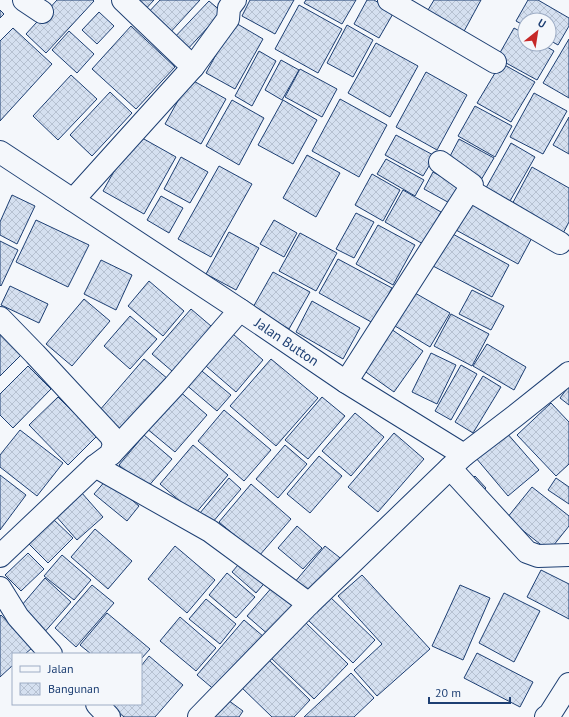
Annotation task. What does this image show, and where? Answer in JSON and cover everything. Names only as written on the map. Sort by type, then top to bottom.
[{"type":"street","points":[[24,0],[42,12]]},
{"type":"street","points":[[124,0],[193,67]]},
{"type":"street","points":[[73,200],[193,67],[228,19],[229,8],[235,0]]},
{"type":"street","points":[[389,0],[495,62]]},
{"type":"street","name":"Jalan Button","points":[[0,152],[240,310],[346,382],[457,462],[527,552],[538,556],[569,555]]},
{"type":"street","points":[[346,382],[472,185],[440,162]]},
{"type":"street","points":[[469,190],[560,243]]},
{"type":"street","points":[[0,556],[103,460],[174,386],[240,310]]},
{"type":"street","points":[[0,318],[111,436],[114,444],[103,460]]},
{"type":"street","points":[[199,717],[309,604],[457,462],[569,373]]},
{"type":"street","points":[[103,460],[210,531],[309,604]]},
{"type":"street","points":[[0,588],[18,617],[50,653]]},
{"type":"street","points":[[546,717],[550,714],[569,684]]},
{"type":"street","points":[[98,705],[109,717]]},
{"type":"building","points":[[57,0],[94,1],[46,53],[26,34]]},
{"type":"building","points":[[133,0],[154,0],[141,14]]},
{"type":"building","points":[[160,0],[200,0],[167,36],[145,16]]},
{"type":"building","points":[[250,0],[294,0],[275,34],[242,16]]},
{"type":"building","points":[[306,0],[356,0],[342,24],[304,3]]},
{"type":"building","points":[[367,0],[374,0],[394,12],[379,38],[354,24]]},
{"type":"building","points":[[434,0],[481,0],[462,35],[425,15]]},
{"type":"building","points":[[528,0],[538,0],[569,18],[569,26],[558,45],[557,12],[521,12]]},
{"type":"building","points":[[209,1],[222,12],[185,52],[172,40]]},
{"type":"building","points":[[299,5],[342,29],[318,73],[275,49]]},
{"type":"building","points":[[0,10],[4,14],[0,18]]},
{"type":"building","points":[[99,12],[114,26],[97,44],[82,30]]},
{"type":"building","points":[[234,22],[263,39],[235,89],[206,73]]},
{"type":"building","points":[[347,25],[373,40],[353,77],[327,63]]},
{"type":"building","points":[[131,26],[175,67],[136,109],[92,69]]},
{"type":"building","points":[[13,28],[52,64],[0,121],[0,41]]},
{"type":"building","points":[[514,28],[517,30],[517,52],[553,52],[537,80],[497,58]]},
{"type":"building","points":[[69,31],[94,54],[77,73],[52,50]]},
{"type":"building","points":[[569,39],[569,98],[543,83]]},
{"type":"building","points":[[376,43],[418,66],[390,117],[348,93]]},
{"type":"building","points":[[259,51],[276,61],[252,106],[235,96]]},
{"type":"building","points":[[281,60],[299,70],[282,100],[265,90]]},
{"type":"building","points":[[501,63],[535,82],[511,122],[477,103]]},
{"type":"building","points":[[300,69],[337,89],[322,117],[285,97]]},
{"type":"building","points":[[426,72],[467,95],[437,150],[396,127]]},
{"type":"building","points":[[71,75],[97,99],[58,140],[33,116]]},
{"type":"building","points":[[190,79],[226,99],[201,144],[165,124]]},
{"type":"building","points":[[110,92],[132,113],[92,156],[70,135]]},
{"type":"building","points":[[534,93],[567,111],[543,154],[510,137]]},
{"type":"building","points":[[340,99],[387,125],[359,177],[312,151]]},
{"type":"building","points":[[232,100],[264,118],[239,165],[206,146]]},
{"type":"building","points":[[283,100],[317,120],[293,164],[258,145]]},
{"type":"building","points":[[475,106],[512,126],[495,157],[458,136]]},
{"type":"building","points":[[569,117],[569,154],[553,145]]},
{"type":"building","points":[[135,134],[176,157],[144,214],[103,191]]},
{"type":"building","points":[[396,135],[435,156],[423,176],[385,155]]},
{"type":"building","points":[[459,139],[494,158],[481,180],[447,162]]},
{"type":"building","points":[[511,143],[535,157],[506,208],[482,195]]},
{"type":"building","points":[[307,155],[340,173],[316,217],[283,198]]},
{"type":"building","points":[[181,157],[208,172],[190,203],[164,189]]},
{"type":"building","points":[[386,159],[424,180],[415,196],[377,174]]},
{"type":"building","points":[[219,166],[252,184],[211,257],[178,239]]},
{"type":"building","points":[[532,167],[569,188],[569,222],[561,237],[510,208]]},
{"type":"building","points":[[433,172],[464,189],[455,206],[424,189]]},
{"type":"building","points":[[372,174],[400,190],[383,221],[355,205]]},
{"type":"building","points":[[403,190],[441,212],[423,244],[385,222]]},
{"type":"building","points":[[12,195],[35,206],[17,244],[0,235],[0,222]]},
{"type":"building","points":[[161,196],[183,208],[169,233],[147,220]]},
{"type":"building","points":[[472,201],[534,234],[518,264],[456,230]]},
{"type":"building","points":[[356,213],[374,222],[354,258],[336,249]]},
{"type":"building","points":[[36,220],[89,245],[68,287],[16,262]]},
{"type":"building","points":[[274,220],[297,233],[284,257],[260,244]]},
{"type":"building","points":[[378,225],[415,245],[393,285],[356,264]]},
{"type":"building","points":[[229,232],[259,248],[236,290],[206,274]]},
{"type":"building","points":[[300,233],[337,253],[316,291],[279,271]]},
{"type":"building","points":[[451,233],[509,265],[492,297],[433,266]]},
{"type":"building","points":[[0,241],[18,250],[1,286],[0,285]]},
{"type":"building","points":[[338,259],[392,288],[373,323],[319,293]]},
{"type":"building","points":[[101,260],[132,275],[116,310],[84,294]]},
{"type":"building","points":[[273,272],[310,292],[289,329],[252,309]]},
{"type":"building","points":[[149,281],[184,311],[163,336],[128,306]]},
{"type":"building","points":[[10,286],[48,304],[39,323],[1,305]]},
{"type":"building","points":[[472,290],[504,306],[491,330],[459,314]]},
{"type":"building","points":[[415,293],[450,313],[430,347],[395,326]]},
{"type":"building","points":[[84,299],[110,321],[72,366],[46,344]]},
{"type":"building","points":[[312,301],[360,328],[343,359],[296,332]]},
{"type":"building","points":[[191,309],[218,332],[179,377],[152,354]]},
{"type":"building","points":[[451,314],[489,334],[472,366],[434,346]]},
{"type":"building","points":[[130,316],[157,339],[130,369],[104,346]]},
{"type":"building","points":[[0,328],[24,352],[0,376]]},
{"type":"building","points":[[226,328],[263,360],[236,392],[199,360]]},
{"type":"building","points":[[391,329],[423,351],[394,392],[363,370]]},
{"type":"building","points":[[487,344],[526,367],[514,390],[473,366]]},
{"type":"building","points":[[431,353],[456,365],[437,404],[412,392]]},
{"type":"building","points":[[144,359],[168,379],[123,432],[99,411]]},
{"type":"building","points":[[271,359],[318,398],[276,446],[230,406]]},
{"type":"building","points":[[461,365],[477,374],[451,420],[435,411]]},
{"type":"building","points":[[28,366],[51,389],[13,428],[0,415],[0,394]]},
{"type":"building","points":[[197,367],[231,395],[217,411],[184,383]]},
{"type":"building","points":[[483,376],[501,387],[473,433],[455,422]]},
{"type":"building","points":[[569,386],[569,405],[560,398]]},
{"type":"building","points":[[178,390],[207,415],[175,452],[146,428]]},
{"type":"building","points":[[58,397],[97,436],[68,465],[29,425]]},
{"type":"building","points":[[322,397],[345,416],[308,459],[285,440]]},
{"type":"building","points":[[551,403],[569,422],[569,464],[556,476],[517,435]]},
{"type":"building","points":[[224,410],[271,450],[244,481],[198,441]]},
{"type":"building","points":[[355,413],[384,437],[351,476],[322,451]]},
{"type":"building","points":[[20,430],[63,463],[37,496],[0,467],[0,455]]},
{"type":"building","points":[[506,432],[539,470],[508,496],[476,458]]},
{"type":"building","points":[[394,433],[424,459],[378,512],[348,487]]},
{"type":"building","points":[[144,435],[172,459],[146,489],[119,465]]},
{"type":"building","points":[[193,445],[228,475],[195,514],[160,484]]},
{"type":"building","points":[[285,445],[307,464],[278,498],[256,479]]},
{"type":"building","points":[[319,456],[342,476],[310,513],[287,494]]},
{"type":"building","points":[[0,475],[26,495],[0,530]]},
{"type":"building","points":[[475,476],[486,488],[479,494],[468,483]]},
{"type":"building","points":[[229,478],[241,489],[212,523],[200,513]]},
{"type":"building","points":[[556,478],[569,487],[569,504],[548,490]]},
{"type":"building","points":[[107,479],[139,506],[127,521],[94,494]]},
{"type":"building","points":[[251,484],[291,519],[259,556],[219,522]]},
{"type":"building","points":[[532,487],[569,516],[569,526],[549,551],[507,518]]},
{"type":"building","points":[[81,492],[103,517],[77,540],[55,515]]},
{"type":"building","points":[[53,519],[73,538],[48,563],[29,544]]},
{"type":"building","points":[[297,526],[322,548],[303,569],[278,548]]},
{"type":"building","points":[[95,529],[132,561],[108,589],[71,557]]},
{"type":"building","points":[[175,546],[215,580],[187,613],[148,579]]},
{"type":"building","points":[[325,546],[344,561],[312,598],[294,583]]},
{"type":"building","points":[[28,553],[44,569],[21,591],[5,575]]},
{"type":"building","points":[[62,555],[91,580],[74,600],[44,576]]},
{"type":"building","points":[[244,558],[268,579],[256,593],[232,572]]},
{"type":"building","points":[[541,570],[569,584],[569,619],[527,597]]},
{"type":"building","points":[[227,573],[255,597],[236,618],[209,595]]},
{"type":"building","points":[[362,575],[430,649],[377,696],[354,670],[382,644],[338,596]]},
{"type":"building","points":[[45,578],[71,602],[42,635],[16,612]]},
{"type":"building","points":[[92,585],[114,603],[76,647],[55,628]]},
{"type":"building","points":[[274,585],[297,604],[270,636],[247,616]]},
{"type":"building","points":[[460,585],[490,598],[463,660],[432,646]]},
{"type":"building","points":[[504,593],[540,611],[514,662],[479,643]]},
{"type":"building","points":[[329,596],[375,640],[353,663],[307,619]]},
{"type":"building","points":[[206,599],[236,624],[220,644],[189,619]]},
{"type":"building","points":[[107,613],[150,649],[142,658],[142,653],[90,653],[80,645]]},
{"type":"building","points":[[1,615],[32,648],[26,653],[12,653],[12,666],[0,677]]},
{"type":"building","points":[[180,617],[216,648],[196,671],[160,641]]},
{"type":"building","points":[[244,620],[264,637],[217,692],[197,675]]},
{"type":"building","points":[[304,621],[348,664],[314,699],[269,656]]},
{"type":"building","points":[[477,653],[533,682],[520,707],[464,678]]},
{"type":"building","points":[[149,656],[183,685],[155,717],[124,717],[110,705],[142,705],[142,665]]},
{"type":"building","points":[[268,659],[310,700],[294,717],[272,717],[240,686]]},
{"type":"building","points":[[351,673],[374,698],[354,717],[304,717]]},
{"type":"building","points":[[221,695],[243,711],[239,717],[206,717]]}]
